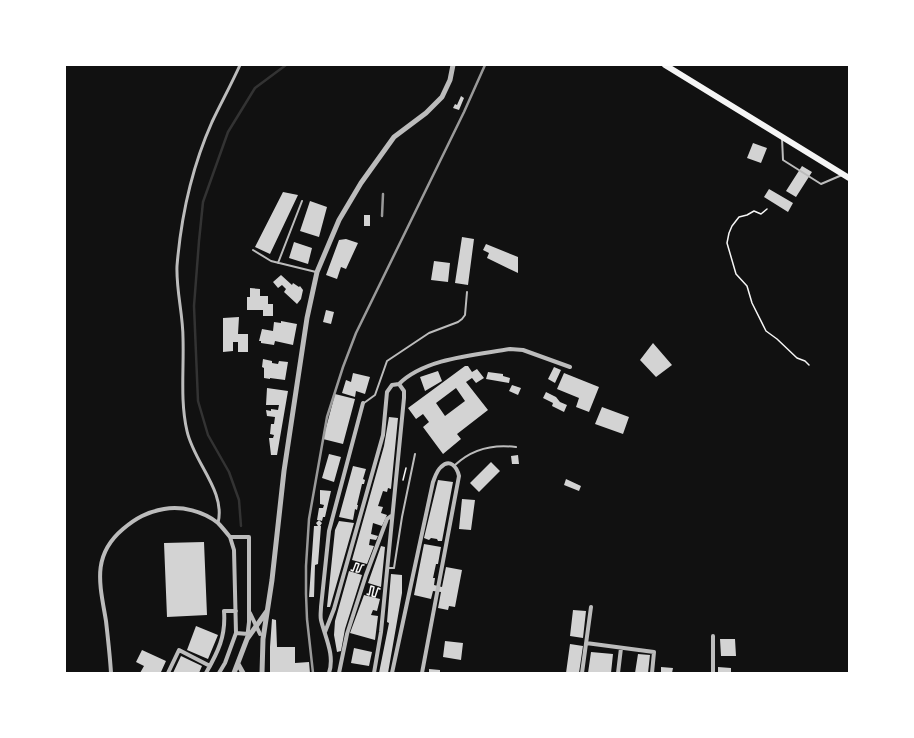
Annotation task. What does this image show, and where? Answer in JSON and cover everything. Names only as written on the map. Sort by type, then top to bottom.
[{"type":"main road","points":[[665,65],[846,176]]},
{"type":"street","points":[[218,524],[221,513],[218,497],[197,457],[187,432],[183,398],[183,337],[177,267],[188,189],[212,123],[240,65]]},
{"type":"street","points":[[262,673],[262,637],[267,610],[285,464],[307,318],[317,272],[339,220],[361,183],[394,138],[426,113],[442,97],[450,80],[453,65]]},
{"type":"street","points":[[325,632],[334,609],[383,435],[387,392],[392,385],[400,384],[416,372],[436,363],[510,349],[523,350],[570,367]]},
{"type":"street","points":[[374,673],[381,632],[404,398],[403,388],[400,384]]},
{"type":"street","points":[[329,673],[331,662],[330,653],[321,619],[321,607],[329,531],[363,403]]},
{"type":"street","points":[[392,673],[433,482],[438,470],[442,466],[450,463],[455,465],[459,476],[422,673]]},
{"type":"street","points":[[111,673],[110,646],[99,574],[105,551],[118,533],[132,521],[142,515],[154,511],[178,507],[190,509],[200,513],[218,524],[230,537],[234,550],[236,633],[225,663],[219,673]]},
{"type":"street","points":[[339,673],[347,634],[366,575],[387,519],[392,516]]},
{"type":"street","points":[[230,537],[249,537],[248,636],[234,673]]},
{"type":"street","points":[[582,673],[591,607]]},
{"type":"street","points":[[249,610],[262,637]]},
{"type":"street","points":[[248,636],[267,610]]},
{"type":"street","points":[[206,673],[224,632],[224,611],[236,611]]},
{"type":"street","points":[[236,633],[248,636],[256,634],[262,637]]},
{"type":"street","points":[[713,636],[713,673]]},
{"type":"street","points":[[586,642],[654,652],[652,673]]},
{"type":"street","points":[[618,673],[621,648]]},
{"type":"street","points":[[168,673],[179,650],[210,666]]},
{"type":"street","points":[[238,664],[243,673]]},
{"type":"lane","points":[[782,137],[783,160],[821,184],[846,176]]},
{"type":"lane","points":[[278,263],[302,201]]},
{"type":"lane","points":[[253,250],[271,261],[317,272]]},
{"type":"lane","points":[[363,403],[375,395],[387,361],[429,333],[462,319],[464,315],[467,292]]},
{"type":"lane","points":[[455,465],[467,455],[483,448],[507,446],[516,447]]},
{"type":"lane","points":[[387,568],[394,568],[402,517],[415,454]]},
{"type":"path","points":[[767,209],[761,214],[754,211],[747,215],[739,216],[732,226],[727,243],[732,262],[736,274],[747,286],[752,303],[766,331],[797,358],[805,361],[809,366]]},
{"type":"path","points":[[348,561],[353,562],[351,570],[354,571],[356,563],[359,564],[356,572],[359,572],[362,565],[364,565],[362,574],[366,575]]},
{"type":"path","points":[[363,584],[368,585],[366,594],[369,595],[371,586],[374,587],[372,596],[375,596],[378,588],[380,589],[378,597],[384,599]]},
{"type":"building","points":[[461,96],[464,98],[459,110],[453,108],[455,104],[457,105]]},
{"type":"building","points":[[753,143],[767,148],[761,163],[747,158]]},
{"type":"building","points":[[802,166],[812,172],[796,197],[786,191]]},
{"type":"building","points":[[769,189],[793,203],[788,212],[764,197]]},
{"type":"building","points":[[283,192],[298,195],[270,254],[255,247]]},
{"type":"building","points":[[310,201],[327,207],[319,237],[300,231]]},
{"type":"building","points":[[364,215],[370,215],[370,226],[364,226]]},
{"type":"building","points":[[462,237],[474,239],[468,285],[455,283]]},
{"type":"building","points":[[346,239],[358,243],[346,269],[341,267],[337,279],[326,275],[339,240]]},
{"type":"building","points":[[294,242],[312,248],[308,264],[289,258]]},
{"type":"building","points":[[486,244],[518,257],[518,273],[487,258],[489,253],[483,250]]},
{"type":"building","points":[[434,261],[450,263],[448,282],[431,280]]},
{"type":"building","points":[[281,275],[292,285],[293,283],[299,287],[300,286],[303,290],[301,299],[297,304],[284,292],[286,289],[282,285],[278,288],[273,282]]},
{"type":"building","points":[[250,288],[260,289],[260,296],[268,296],[268,304],[273,304],[273,316],[263,316],[263,310],[247,310],[247,297],[250,297]]},
{"type":"building","points":[[326,310],[334,312],[331,324],[323,322]]},
{"type":"building","points":[[239,317],[238,334],[248,334],[248,352],[238,352],[238,342],[233,342],[233,351],[223,352],[223,318]]},
{"type":"building","points":[[281,321],[297,324],[293,345],[275,341],[274,345],[261,343],[261,341],[259,341],[262,329],[273,331],[274,322],[281,323]]},
{"type":"building","points":[[653,343],[672,365],[656,377],[640,360]]},
{"type":"building","points":[[263,359],[278,364],[279,361],[288,362],[285,380],[264,378],[264,368],[262,367]]},
{"type":"building","points":[[465,366],[468,366],[472,372],[477,369],[484,378],[476,383],[472,378],[466,382],[488,410],[457,434],[461,439],[443,454],[423,427],[429,422],[423,414],[416,419],[408,408]],"holes":[[[456,388],[465,401],[445,416],[436,403]]]},
{"type":"building","points":[[554,367],[561,370],[555,383],[548,379]]},
{"type":"building","points":[[438,371],[442,381],[425,391],[420,377]]},
{"type":"building","points":[[488,372],[503,374],[503,376],[510,378],[509,383],[486,379]]},
{"type":"building","points":[[353,373],[370,377],[365,394],[356,391],[355,397],[342,393],[346,380],[351,382]]},
{"type":"building","points":[[564,373],[599,387],[589,412],[576,407],[579,398],[557,389]]},
{"type":"building","points":[[512,385],[521,388],[518,395],[509,391]]},
{"type":"building","points":[[267,388],[288,391],[277,455],[271,455],[269,438],[273,438],[274,435],[270,434],[271,424],[274,424],[275,417],[267,416],[266,410],[278,410],[279,405],[266,405]]},
{"type":"building","points":[[546,392],[567,405],[564,412],[552,406],[553,403],[543,398]]},
{"type":"building","points":[[335,394],[355,399],[343,444],[323,439]]},
{"type":"building","points":[[602,407],[629,417],[623,434],[595,424]]},
{"type":"building","points":[[389,417],[398,418],[391,489],[388,488],[387,492],[383,491],[378,506],[383,507],[381,513],[387,515],[382,526],[373,523],[371,534],[378,536],[376,540],[370,539],[369,545],[374,546],[367,564],[352,560],[384,446]]},
{"type":"building","points":[[329,454],[341,457],[334,482],[322,478]]},
{"type":"building","points":[[518,455],[519,464],[512,464],[511,456]]},
{"type":"building","points":[[491,462],[500,471],[479,492],[470,483]]},
{"type":"building","points":[[353,466],[366,469],[363,479],[365,480],[364,484],[362,484],[357,510],[355,509],[353,520],[339,517]]},
{"type":"building","points":[[566,479],[581,486],[579,491],[564,485]]},
{"type":"building","points":[[438,480],[453,482],[442,541],[424,538]]},
{"type":"building","points":[[320,490],[331,491],[325,517],[323,517],[322,521],[317,520],[319,508],[323,508],[324,505],[320,504]]},
{"type":"building","points":[[462,499],[475,500],[471,530],[459,529]]},
{"type":"building","points":[[319,520],[322,523],[320,526],[318,564],[315,565],[314,597],[309,597],[314,526],[318,526],[316,523]]},
{"type":"building","points":[[339,521],[354,523],[330,607],[327,607],[335,530]]},
{"type":"building","points":[[204,542],[207,615],[167,617],[164,543]]},
{"type":"building","points":[[424,544],[441,547],[438,564],[436,564],[433,578],[435,578],[434,585],[442,587],[446,567],[462,570],[455,607],[449,606],[448,610],[438,608],[441,592],[433,591],[431,599],[414,595]]},
{"type":"building","points":[[381,546],[385,547],[381,587],[368,583]]},
{"type":"building","points":[[349,571],[362,575],[345,629],[341,651],[337,652],[334,635],[335,621]]},
{"type":"building","points":[[391,574],[402,575],[402,593],[388,673],[379,673],[389,623],[387,622]]},
{"type":"building","points":[[364,595],[380,599],[377,611],[373,610],[371,615],[378,616],[375,640],[350,633]]},
{"type":"building","points":[[573,610],[586,611],[583,638],[570,636]]},
{"type":"building","points":[[272,619],[276,620],[277,647],[295,647],[295,663],[309,662],[310,673],[270,673]]},
{"type":"building","points":[[196,626],[218,635],[208,659],[187,650]]},
{"type":"building","points":[[720,639],[735,639],[736,656],[721,656]]},
{"type":"building","points":[[445,641],[463,643],[461,660],[443,657]]},
{"type":"building","points":[[570,644],[583,646],[579,673],[566,673]]},
{"type":"building","points":[[354,648],[372,652],[369,666],[351,663]]},
{"type":"building","points":[[142,650],[166,661],[161,672],[140,673],[144,666],[136,662]]},
{"type":"building","points":[[591,652],[613,654],[611,673],[588,673]]},
{"type":"building","points":[[638,654],[650,655],[648,673],[635,673]]},
{"type":"building","points":[[181,656],[202,666],[199,673],[173,673]]},
{"type":"building","points":[[661,667],[673,668],[672,673],[661,673]]},
{"type":"building","points":[[718,667],[731,668],[731,673],[718,673]]},
{"type":"building","points":[[429,669],[440,670],[440,673],[429,673]]},
{"type":"waterway","points":[[241,526],[239,500],[229,472],[208,435],[198,401],[194,306],[199,241],[203,202],[228,132],[255,88],[286,65]]},
{"type":"railway","points":[[313,673],[307,619],[306,566],[309,519],[327,417],[356,333],[464,112],[485,65]]},
{"type":"railway","points":[[382,216],[383,194]]}]
